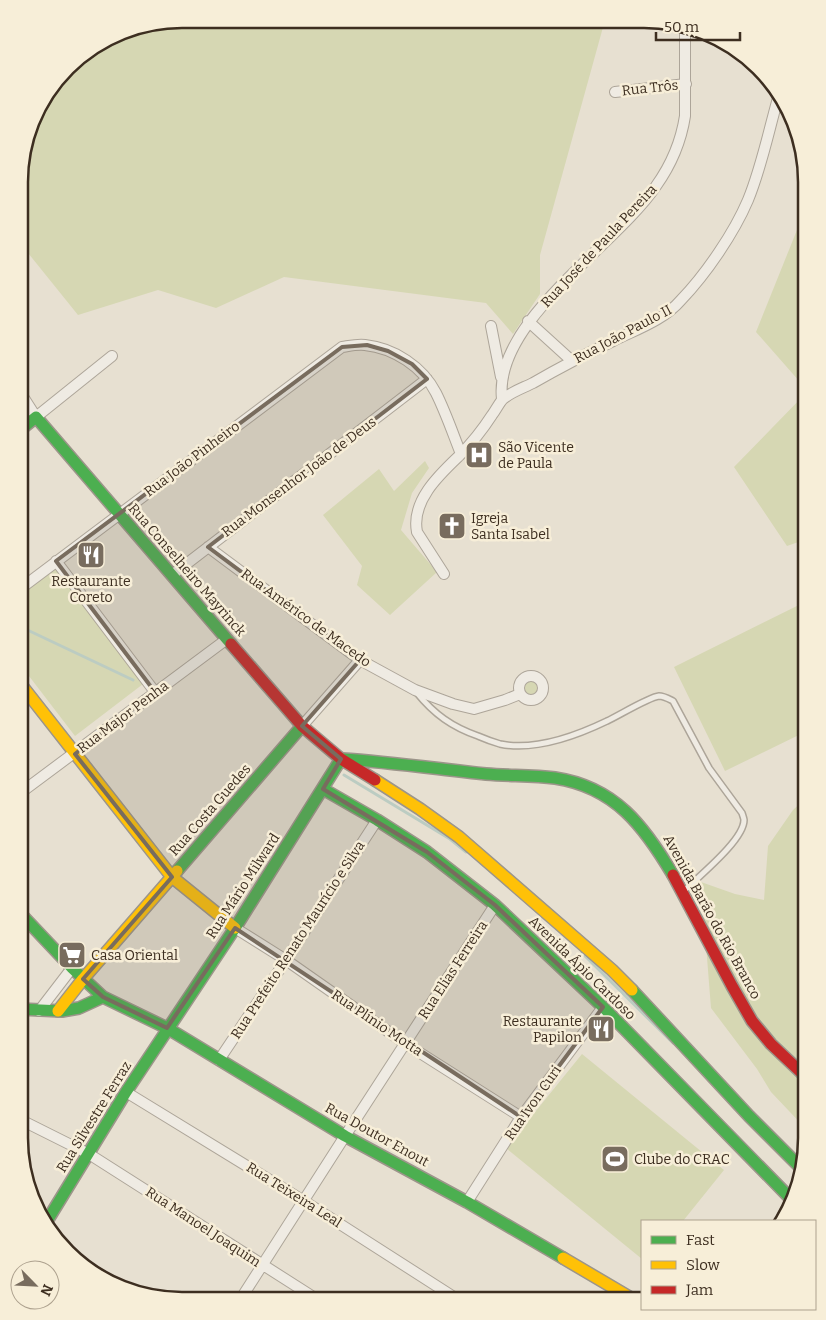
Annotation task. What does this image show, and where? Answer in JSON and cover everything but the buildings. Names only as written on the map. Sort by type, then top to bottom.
[{"type":"street","name":"Rua José de Paula Pereira","points":[[502,399],[502,381],[506,363],[528,321],[637,210],[655,187],[676,150],[683,130],[685,116],[685,33]]},
{"type":"street","name":"Rua Trôs","points":[[615,92],[686,84]]},
{"type":"street","name":"Rua João Paulo II","points":[[444,574],[417,532],[415,520],[420,504],[440,473],[461,454],[491,417],[502,399],[672,310],[693,286],[723,245],[741,214],[749,198],[777,103]]},
{"type":"street","points":[[528,321],[572,361]]},
{"type":"street","points":[[491,326],[502,381]]},
{"type":"street","name":"Rua João Pinheiro","points":[[28,583],[342,347],[367,345],[388,351],[412,364],[427,379]]},
{"type":"street","points":[[28,424],[112,356]]},
{"type":"street","points":[[427,379],[435,392],[461,454]]},
{"type":"street","name":"Rua Monsenhor João de Deus","points":[[172,575],[427,379]]},
{"type":"street","name":"Rua Conselheiro Mayrinck","points":[[28,404],[36,417],[118,514],[302,726],[342,758]]},
{"type":"street","name":"Rua Américo de Macedo","points":[[208,547],[360,660],[415,690],[453,704],[474,709],[520,694]]},
{"type":"street","points":[[56,561],[155,692]]},
{"type":"street","name":"Rua Major Penha","points":[[28,787],[227,639]]},
{"type":"street","name":"Rua Costa Guedes","points":[[58,1011],[82,979],[360,660]]},
{"type":"street","points":[[28,694],[172,877],[235,928]]},
{"type":"street","name":"Avenida Barão do Rio Branco","points":[[342,758],[489,774],[561,779],[588,786],[608,795],[636,820],[654,842],[752,1020],[763,1036],[798,1070]]},
{"type":"street","name":"Rua Mário Milward","points":[[167,1028],[235,928],[342,758]]},
{"type":"street","name":"Avenida Ápio Cardoso","points":[[342,758],[459,837],[612,970],[648,1006],[749,1116],[796,1163]]},
{"type":"street","name":"Avenida Ápio Cardoso","points":[[323,789],[427,852],[495,905],[603,1006],[787,1195]]},
{"type":"street","name":"Rua Prefeito Renato Maurício e Silva","points":[[219,1060],[377,820]]},
{"type":"street","name":"Rua Elias Ferreira","points":[[245,1292],[495,905]]},
{"type":"street","name":"Rua Doutor Enout","points":[[28,922],[82,979],[103,997],[167,1028],[345,1136],[467,1202],[621,1292]]},
{"type":"street","name":"Rua Plínio Motta","points":[[235,928],[286,960],[406,1044],[521,1117]]},
{"type":"street","points":[[39,1011],[72,968]]},
{"type":"street","points":[[28,1010],[58,1011],[79,1008],[103,997]]},
{"type":"street","name":"Rua Ivon Curi","points":[[467,1202],[521,1117],[603,1006]]},
{"type":"street","name":"Rua Silvestre Ferraz","points":[[49,1217],[167,1028]]},
{"type":"street","name":"Rua Teixeira Leal","points":[[126,1092],[304,1201],[446,1292]]},
{"type":"street","name":"Rua Manoel Joaquim","points":[[28,1124],[89,1154],[305,1292]]},
{"type":"lane","points":[[415,690],[435,714],[461,730],[499,744],[514,746],[543,743],[568,737],[596,727],[653,698],[664,697],[673,701],[709,768],[742,812],[744,820],[742,829],[731,845],[683,892]]},
{"type":"highlighted area","points":[[367,345],[388,351],[412,364],[427,379],[208,547],[360,660],[302,726],[341,759],[323,789],[427,852],[495,905],[603,1007],[521,1117],[235,928],[167,1028],[103,997],[83,979],[172,877],[75,754],[155,692],[56,561],[342,347]]},
{"type":"green space","points":[[172,28],[603,28],[540,255],[540,294],[513,334],[486,303],[284,277],[216,308],[158,290],[78,315],[28,253],[30,152],[43,113],[59,88],[80,66],[96,53],[113,43],[152,30]]},
{"type":"green space","points":[[798,227],[798,380],[756,332]]},
{"type":"green space","points":[[798,401],[798,542],[787,546],[734,467]]},
{"type":"green space","points":[[425,461],[429,468],[412,493],[401,530],[437,572],[390,615],[357,585],[362,566],[323,515],[379,469],[394,491]]},
{"type":"green space","points":[[60,565],[147,681],[75,736],[28,675],[28,587]]},
{"type":"green space","points":[[798,605],[798,735],[725,771],[674,667]]},
{"type":"green space","points":[[531,677],[538,680],[541,687],[538,694],[531,697],[524,694],[521,687],[524,680]]},
{"type":"green space","points":[[798,805],[798,1120],[771,1092],[757,1069],[711,1008],[701,882],[735,894],[764,900],[768,846]]},
{"type":"green space","name":"Clube do CRAC","points":[[582,1054],[724,1170],[684,1220],[641,1220],[641,1258],[506,1148]]},
{"type":"waterway","points":[[28,630],[133,680]]},
{"type":"waterway","points":[[344,775],[450,839],[466,852]]},
{"type":"waterway","points":[[582,953],[673,1043]]},
{"type":"traffic: fast","points":[[28,424],[36,417],[231,644]]},
{"type":"traffic: fast","points":[[177,871],[302,726]]},
{"type":"traffic: fast","points":[[49,1217],[126,1092],[235,928],[341,759]]},
{"type":"traffic: fast","points":[[342,759],[486,774],[546,777],[576,783],[595,790],[626,812],[651,840],[673,875]]},
{"type":"traffic: fast","points":[[323,789],[427,852],[495,905],[603,1007],[787,1195]]},
{"type":"traffic: fast","points":[[28,922],[72,968],[103,997],[167,1028],[345,1136],[467,1202],[563,1258]]},
{"type":"traffic: fast","points":[[632,990],[749,1116],[796,1163]]},
{"type":"traffic: fast","points":[[28,1009],[62,1011],[79,1008],[103,997]]},
{"type":"traffic: slow","points":[[28,693],[172,877],[235,928]]},
{"type":"traffic: slow","points":[[375,780],[459,837],[612,970],[632,990]]},
{"type":"traffic: slow","points":[[58,1011],[83,979],[177,871]]},
{"type":"traffic: slow","points":[[563,1258],[621,1292]]},
{"type":"traffic: jam","points":[[231,644],[302,726],[341,759],[375,780]]},
{"type":"traffic: jam","points":[[673,875],[752,1021],[771,1044],[798,1070]]},
{"type":"place","name":"São Vicente de Paula","points":[[479,455]]},
{"type":"place","name":"Igreja Santa Isabel","points":[[452,526]]},
{"type":"place","name":"Restaurante Coreto","points":[[91,555]]},
{"type":"place","name":"Casa Oriental","points":[[72,955]]},
{"type":"place","name":"Restaurante Papilon","points":[[601,1029]]},
{"type":"place","name":"Clube do CRAC","points":[[615,1159]]}]
